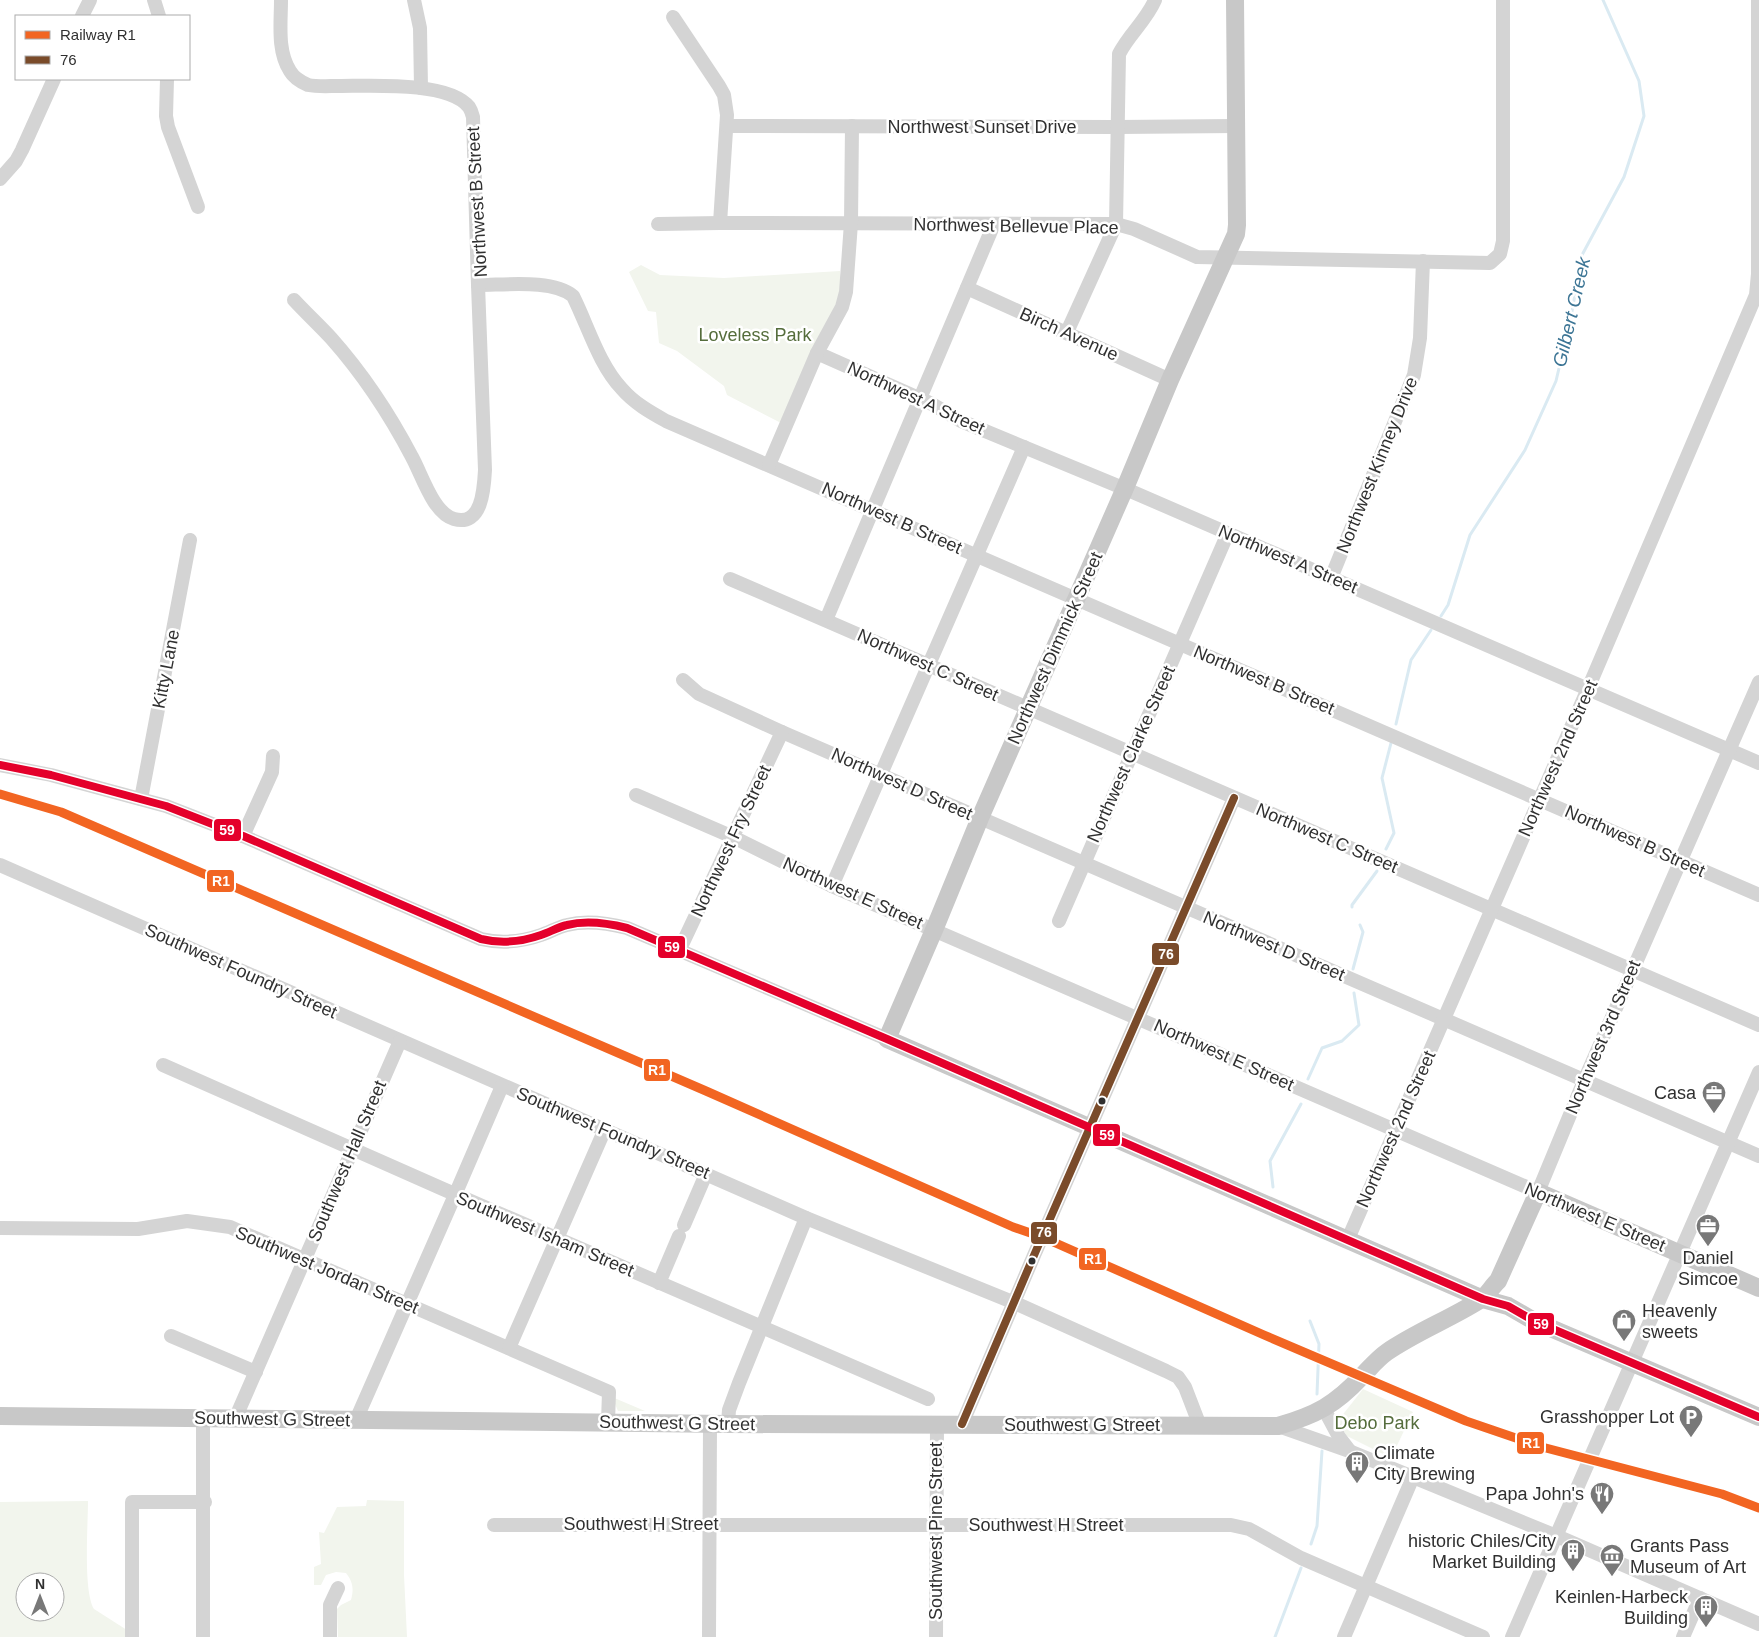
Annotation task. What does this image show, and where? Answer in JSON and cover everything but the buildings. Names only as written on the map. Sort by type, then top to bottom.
[{"type":"main road","name":"Northwest Dimmick Street","points":[[887,1039],[980,818],[1078,598],[1170,380],[1236,234],[1238,225],[1235,0]]},
{"type":"main road","points":[[887,1039],[1483,1299],[1503,1304],[1534,1321],[1759,1417]]},
{"type":"main road","name":"Northwest E Street","points":[[1538,1192],[1759,1288]]},
{"type":"main road","name":"Northwest 3rd Street","points":[[1278,1426],[1303,1419],[1324,1410],[1362,1377],[1375,1361],[1396,1346],[1483,1299],[1491,1287],[1498,1281],[1538,1192]]},
{"type":"main road","points":[[1498,1281],[1503,1304]]},
{"type":"main road","points":[[1449,1317],[1454,1302],[1452,1284]]},
{"type":"main road","name":"Northwest 3rd Street","points":[[1396,1346],[1477,1314],[1502,1314],[1534,1321]]},
{"type":"main road","name":"Southwest G Street","points":[[0,1416],[710,1424],[1278,1426]]},
{"type":"street","points":[[82,15],[90,0]]},
{"type":"street","points":[[154,0],[159,15]]},
{"type":"street","name":"Northwest B Street","points":[[282,0],[283,57],[291,73],[298,80],[315,86],[421,88],[446,93],[470,108],[473,117],[478,285],[537,285],[566,290],[573,296],[614,379],[632,399],[666,420],[1759,895]]},
{"type":"street","points":[[414,0],[420,28],[421,88]]},
{"type":"street","points":[[1067,332],[1116,224],[1119,54],[1145,19],[1156,0]]},
{"type":"street","name":"Northwest Bellevue Place","points":[[658,224],[1116,224],[1134,229],[1198,257],[1490,263],[1500,254],[1503,241],[1503,0]]},
{"type":"street","name":"Northwest 2nd Street","points":[[1348,1239],[1588,689],[1756,295],[1758,274],[1758,0]]},
{"type":"street","points":[[673,17],[724,94],[727,126],[720,223]]},
{"type":"street","points":[[0,179],[16,161],[22,150],[54,80]]},
{"type":"street","points":[[167,80],[166,116],[168,127],[198,207]]},
{"type":"street","name":"Northwest Sunset Drive","points":[[727,126],[1237,126]]},
{"type":"street","points":[[769,465],[817,353],[842,307],[846,292],[851,223],[852,126]]},
{"type":"street","points":[[826,620],[994,224]]},
{"type":"street","name":"Northwest Kinney Drive","points":[[1331,578],[1414,375],[1420,338],[1422,262]]},
{"type":"street","points":[[294,300],[331,338],[381,403],[440,510],[454,519],[462,520],[476,513],[484,492],[485,470],[478,285]]},
{"type":"street","name":"Birch Avenue","points":[[967,288],[1170,380]]},
{"type":"street","name":"Northwest A Street","points":[[817,353],[921,399],[961,421],[1125,488],[1759,763]]},
{"type":"street","points":[[832,886],[1024,446]]},
{"type":"street","name":"Northwest Clarke Street","points":[[1059,921],[1228,533]]},
{"type":"street","name":"Kitty Lane","points":[[142,799],[190,540]]},
{"type":"street","name":"Northwest C Street","points":[[730,579],[1759,1025]]},
{"type":"street","name":"Northwest D Street","points":[[683,680],[699,694],[782,732],[1759,1156]]},
{"type":"street","name":"Northwest 3rd Street","points":[[1538,1192],[1584,1080],[1759,682]]},
{"type":"street","name":"Northwest Fry Street","points":[[679,951],[782,732]]},
{"type":"street","points":[[243,836],[272,772],[273,756]]},
{"type":"street","points":[[0,765],[51,774],[166,806],[243,836],[481,939],[494,942],[518,941],[530,939],[565,925],[601,922],[627,928],[887,1039]]},
{"type":"street","name":"Northwest E Street","points":[[636,795],[732,837],[832,886],[1538,1192]]},
{"type":"street","points":[[962,1424],[1234,798]]},
{"type":"street","name":"Southwest Foundry Street","points":[[0,865],[806,1218],[1015,1303],[1178,1377],[1185,1387],[1200,1426]]},
{"type":"street","name":"Southwest Hall Street","points":[[235,1419],[400,1041]]},
{"type":"street","name":"Southwest Isham Street","points":[[163,1064],[455,1195],[928,1398]]},
{"type":"street","points":[[1512,1637],[1759,1072]]},
{"type":"street","points":[[356,1420],[502,1086]]},
{"type":"street","points":[[509,1348],[604,1129]]},
{"type":"street","points":[[659,1283],[706,1174]]},
{"type":"street","points":[[728,1424],[729,1410],[760,1327],[806,1218]]},
{"type":"street","name":"Southwest Jordan Street","points":[[0,1228],[138,1229],[187,1221],[230,1227],[609,1392],[608,1422]]},
{"type":"street","points":[[171,1336],[256,1372]]},
{"type":"street","points":[[1324,1410],[1349,1451]]},
{"type":"street","points":[[203,1418],[204,1637]]},
{"type":"street","points":[[709,1637],[710,1424]]},
{"type":"street","name":"Southwest Pine Street","points":[[936,1637],[937,1424]]},
{"type":"street","name":"Southwest G Street","points":[[1278,1426],[1291,1429],[1413,1477],[1556,1536],[1759,1624]]},
{"type":"street","points":[[1344,1637],[1413,1477]]},
{"type":"street","points":[[132,1637],[132,1502],[204,1502]]},
{"type":"street","name":"Southwest H Street","points":[[494,1525],[1231,1525],[1249,1529],[1301,1558],[1483,1637]]},
{"type":"street","points":[[330,1637],[330,1605],[338,1588]]},
{"type":"street","points":[[1683,1637],[1700,1598]]},
{"type":"green space","name":"Loveless Park","points":[[641,265],[660,275],[724,278],[840,271],[840,298],[781,423],[727,395],[724,386],[677,351],[659,343],[656,312],[648,311],[629,272]]},
{"type":"green space","name":"Debo Park","points":[[1363,1389],[1413,1412],[1391,1458],[1347,1436],[1337,1422]]},
{"type":"green space","points":[[612,1397],[645,1411],[618,1411]]},
{"type":"green space","points":[[367,1500],[404,1501],[404,1575],[407,1637],[338,1637],[337,1609],[351,1600],[353,1589],[350,1579],[346,1573],[336,1572],[326,1575],[321,1585],[314,1585],[314,1567],[321,1564],[319,1532],[324,1533],[337,1507],[366,1506]]},
{"type":"green space","points":[[88,1501],[87,1573],[91,1600],[94,1609],[130,1632],[130,1637],[0,1637],[0,1502]]},
{"type":"waterway","name":"Gilbert Creek","points":[[1441,616],[1448,605],[1470,535],[1525,450],[1556,381],[1571,317],[1582,255],[1624,177],[1644,116],[1639,81],[1603,0]]},
{"type":"waterway","name":"Gilbert Creek","points":[[1396,724],[1411,660],[1431,630]]},
{"type":"waterway","name":"Gilbert Creek","points":[[1386,849],[1394,833],[1382,778],[1391,743]]},
{"type":"waterway","name":"Gilbert Creek","points":[[1352,907],[1377,871]]},
{"type":"waterway","name":"Gilbert Creek","points":[[1353,969],[1363,932],[1360,925]]},
{"type":"waterway","name":"Gilbert Creek","points":[[1308,1079],[1322,1048],[1342,1041],[1359,1025],[1354,993]]},
{"type":"waterway","name":"Gilbert Creek","points":[[1273,1187],[1270,1161],[1301,1104]]},
{"type":"waterway","name":"Gilbert Creek","points":[[1310,1321],[1319,1344],[1317,1394]]},
{"type":"waterway","name":"Gilbert Creek","points":[[1311,1544],[1317,1526],[1322,1451]]},
{"type":"waterway","name":"Gilbert Creek","points":[[1275,1637],[1301,1568]]},
{"type":"rail line","name":"R1","points":[[0,794],[61,812],[706,1091],[1013,1227],[1042,1237],[1264,1335],[1466,1421],[1542,1447],[1722,1494],[1759,1508]]},
{"type":"transit line","name":"59","points":[[0,765],[51,775],[166,806],[243,836],[481,939],[504,942],[519,941],[574,923],[590,922],[627,928],[887,1039],[1483,1299],[1508,1306],[1534,1321],[1759,1417]]},
{"type":"transit line","name":"76","points":[[962,1424],[1234,798]]},
{"type":"place","name":"Casa","points":[[1714,1114]]},
{"type":"place","name":"Daniel Simcoe","points":[[1708,1247]]},
{"type":"place","name":"Heavenly sweets","points":[[1624,1342]]},
{"type":"place","name":"Grasshopper Lot","points":[[1691,1438]]},
{"type":"place","name":"Climate City Brewing","points":[[1357,1484]]},
{"type":"place","name":"Papa John's","points":[[1602,1515]]},
{"type":"place","name":"historic Chiles/City Market Building","points":[[1573,1572]]},
{"type":"place","name":"Grants Pass Museum of Art","points":[[1612,1577]]},
{"type":"place","name":"Keinlen-Harbeck Building","points":[[1706,1628]]}]
